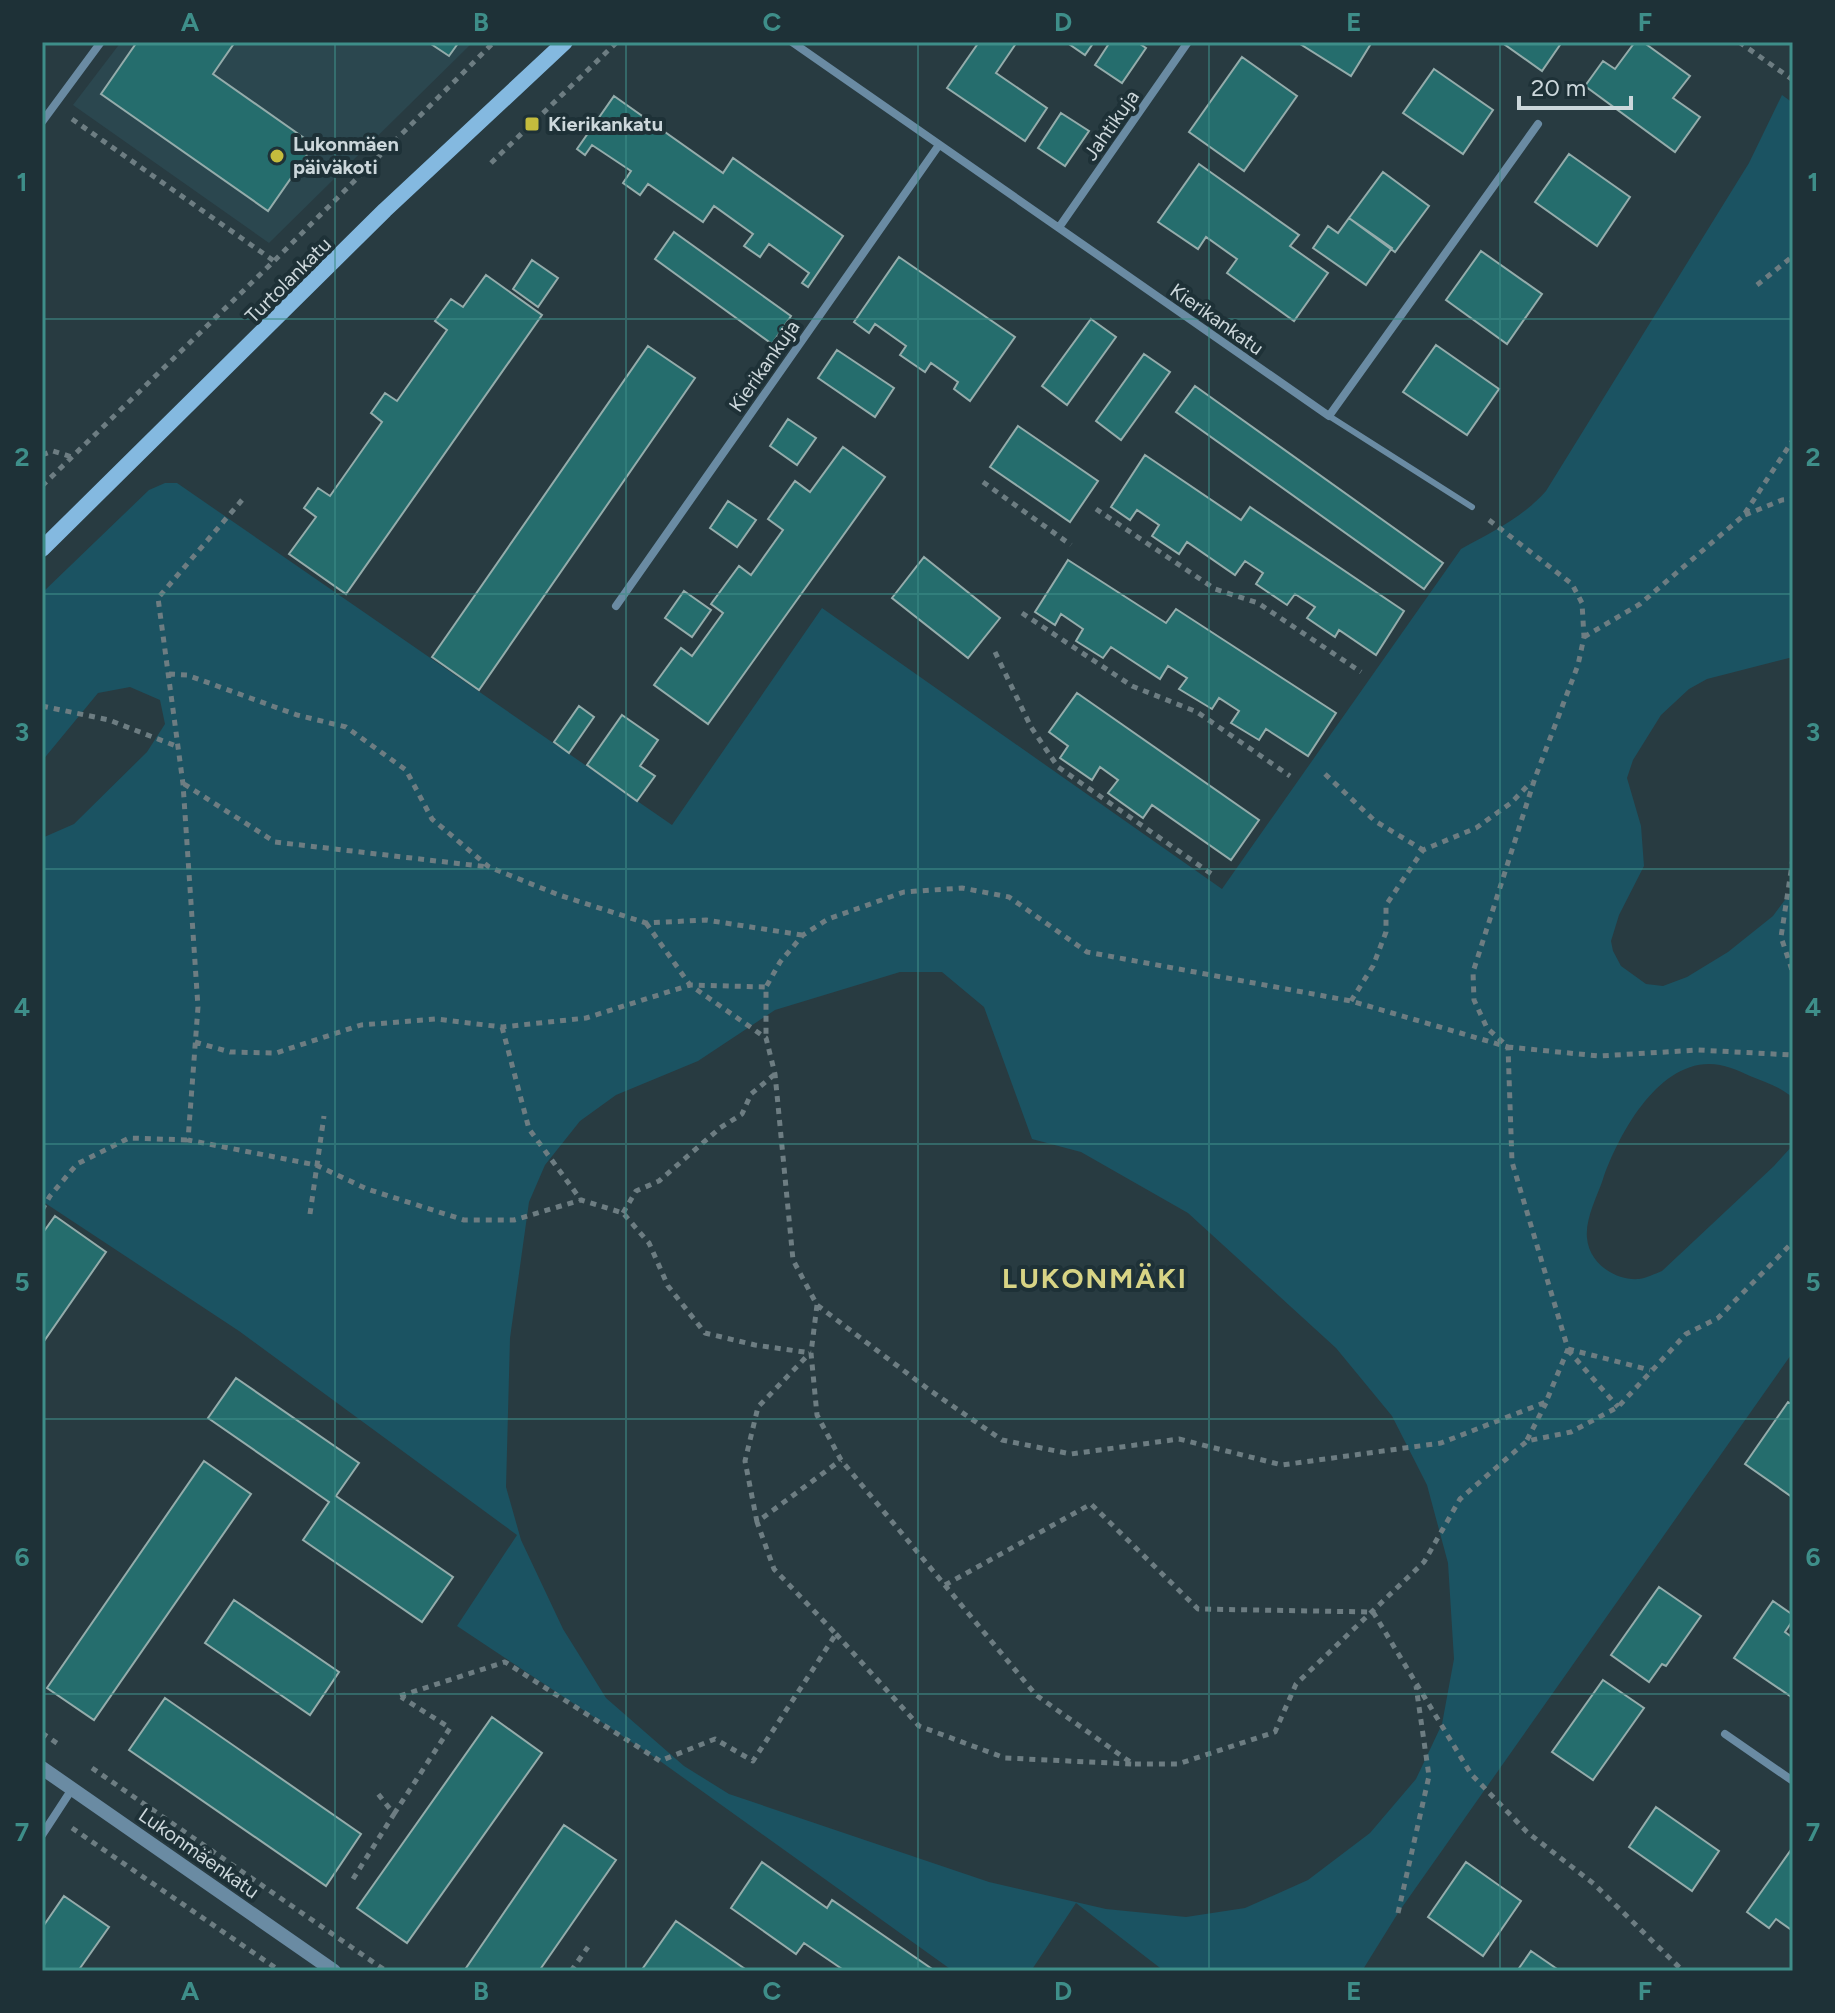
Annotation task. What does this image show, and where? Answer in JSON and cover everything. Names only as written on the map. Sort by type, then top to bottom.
[{"type":"main road","name":"Turtolankatu","points":[[42,549],[385,210],[565,42]]},
{"type":"street","points":[[42,122],[101,42]]},
{"type":"street","name":"Kierikankatu","points":[[792,42],[1329,416]]},
{"type":"street","name":"Jahtikuja","points":[[1060,226],[1188,42]]},
{"type":"street","points":[[1329,416],[1538,124]]},
{"type":"street","name":"Kierikankuja","points":[[616,606],[939,145]]},
{"type":"street","points":[[1725,1734],[1793,1781]]},
{"type":"street","name":"Lukonmäenkatu","points":[[42,1768],[334,1971]]},
{"type":"street","points":[[42,1835],[72,1789]]},
{"type":"lane","points":[[1329,416],[1472,507]]},
{"type":"path","points":[[42,486],[494,42]]},
{"type":"path","points":[[491,163],[617,42]]},
{"type":"path","points":[[1739,42],[1793,80]]},
{"type":"path","points":[[55,106],[274,261]]},
{"type":"path","points":[[1757,285],[1793,256]]},
{"type":"path","points":[[1584,637],[1640,604],[1743,516],[1793,440]]},
{"type":"path","points":[[42,455],[53,451],[72,457]]},
{"type":"path","points":[[983,482],[1071,545]]},
{"type":"path","points":[[1743,516],[1782,500],[1793,499]]},
{"type":"path","points":[[188,1140],[198,1007],[183,784],[158,598],[242,500]]},
{"type":"path","points":[[1472,507],[1572,584],[1582,603],[1584,637],[1578,665],[1535,778],[1473,972],[1474,1000],[1487,1028],[1508,1047],[1512,1162],[1552,1304],[1568,1349],[1618,1407]]},
{"type":"path","points":[[1096,509],[1215,589],[1258,603],[1361,672]]},
{"type":"path","points":[[1022,613],[1132,686],[1197,712],[1290,776]]},
{"type":"path","points":[[995,652],[1031,727],[1058,767],[1213,875]]},
{"type":"path","points":[[169,674],[187,675],[297,715],[346,727],[406,770],[432,819],[489,867]]},
{"type":"path","points":[[42,706],[109,720],[176,746]]},
{"type":"path","points":[[1325,774],[1375,821],[1423,850]]},
{"type":"path","points":[[1351,1001],[1373,966],[1386,932],[1386,905],[1423,850],[1476,828],[1511,803],[1535,778]]},
{"type":"path","points":[[183,784],[275,842],[489,867],[559,895],[646,923],[706,920],[803,935]]},
{"type":"path","points":[[1793,858],[1781,937],[1793,973]]},
{"type":"path","points":[[1546,1402],[1441,1443],[1282,1465],[1179,1439],[1071,1454],[1002,1440],[928,1389],[817,1305],[793,1260],[775,1074],[766,1038],[766,987],[780,962],[803,935],[828,919],[904,892],[962,888],[1009,897],[1087,952],[1351,1001],[1508,1047],[1599,1056],[1698,1050],[1793,1055]]},
{"type":"path","points":[[646,923],[690,985],[766,1038]]},
{"type":"path","points":[[195,1042],[230,1052],[276,1053],[361,1025],[436,1019],[502,1027],[586,1018],[690,985],[766,987]]},
{"type":"path","points":[[502,1027],[529,1129],[581,1200]]},
{"type":"path","points":[[623,1213],[636,1191],[659,1181],[697,1147],[742,1114],[751,1094],[775,1074]]},
{"type":"path","points":[[310,1214],[324,1116]]},
{"type":"path","points":[[42,1210],[77,1164],[129,1138],[188,1140],[316,1165],[367,1189],[464,1220],[514,1220],[581,1200],[623,1213],[649,1243],[668,1286],[705,1333],[755,1345],[811,1353]]},
{"type":"path","points":[[1527,1441],[1571,1432],[1618,1407],[1686,1334],[1718,1318],[1793,1242]]},
{"type":"path","points":[[817,1305],[811,1353],[817,1415],[841,1460],[1036,1695],[1133,1764]]},
{"type":"path","points":[[1568,1349],[1650,1370]]},
{"type":"path","points":[[811,1353],[758,1407],[745,1461],[757,1522],[774,1569],[919,1726],[1005,1758],[1178,1764],[1275,1732],[1296,1684],[1424,1562],[1460,1499],[1527,1441],[1568,1349]]},
{"type":"path","points":[[757,1522],[841,1460]]},
{"type":"path","points":[[945,1585],[1091,1504],[1198,1609],[1373,1612]]},
{"type":"path","points":[[1373,1612],[1471,1774],[1527,1832],[1594,1884],[1683,1971]]},
{"type":"path","points":[[353,1879],[450,1728],[400,1696],[505,1662],[660,1761],[715,1739],[753,1761],[836,1634]]},
{"type":"path","points":[[1398,1913],[1429,1776],[1415,1681]]},
{"type":"path","points":[[42,1733],[68,1751]]},
{"type":"path","points":[[81,1760],[386,1971]]},
{"type":"path","points":[[375,1790],[394,1814]]},
{"type":"path","points":[[55,1816],[280,1971]]},
{"type":"path","points":[[571,1971],[588,1947]]},
{"type":"shaded area","name":"Lukonmäen päiväkoti","points":[[121,42],[473,42],[269,243],[73,105]]},
{"type":"shaded area","points":[[1782,95],[1793,103],[1793,657],[1707,679],[1689,689],[1661,715],[1633,760],[1627,778],[1641,826],[1644,866],[1619,915],[1611,941],[1621,966],[1646,984],[1663,986],[1687,977],[1728,952],[1773,916],[1793,889],[1793,1098],[1773,1085],[1720,1065],[1690,1067],[1672,1076],[1642,1105],[1618,1143],[1592,1208],[1587,1238],[1598,1262],[1621,1277],[1639,1279],[1662,1271],[1793,1145],[1793,1352],[1398,1913],[1362,1971],[1164,1971],[1076,1903],[1031,1971],[953,1971],[660,1761],[457,1626],[517,1535],[239,1331],[42,1201],[42,838],[74,824],[147,752],[165,724],[160,700],[130,687],[98,693],[42,761],[42,593],[149,490],[165,483],[177,483],[672,825],[822,608],[1222,889],[1461,549],[1517,517],[1546,491],[1749,163]],"holes":[[[900,972],[942,972],[984,1007],[1032,1139],[1081,1152],[1188,1213],[1336,1348],[1392,1416],[1427,1485],[1448,1563],[1454,1659],[1442,1724],[1416,1779],[1370,1833],[1308,1880],[1245,1908],[1186,1917],[1106,1909],[989,1882],[729,1794],[684,1766],[606,1698],[563,1629],[521,1540],[506,1487],[510,1338],[529,1202],[545,1165],[580,1121],[616,1095],[698,1061],[775,1010]]]},
{"type":"building","points":[[137,42],[235,42],[213,74],[314,145],[268,211],[101,94]]},
{"type":"building","points":[[428,42],[459,42],[449,56]]},
{"type":"building","points":[[979,42],[1017,42],[996,73],[1047,108],[1025,141],[947,88]]},
{"type":"building","points":[[1066,42],[1094,42],[1085,55]]},
{"type":"building","points":[[1110,42],[1137,42],[1146,48],[1122,83],[1095,65]]},
{"type":"building","points":[[1297,42],[1372,42],[1351,76]]},
{"type":"building","points":[[1501,42],[1562,42],[1542,71]]},
{"type":"building","points":[[1635,42],[1643,42],[1690,76],[1673,98],[1700,117],[1675,152],[1585,86],[1603,61],[1615,69]]},
{"type":"building","points":[[1242,57],[1297,96],[1244,171],[1189,132]]},
{"type":"building","points":[[1434,69],[1493,110],[1463,154],[1403,113]]},
{"type":"building","points":[[614,96],[723,173],[733,158],[843,236],[808,287],[802,283],[809,273],[769,244],[760,257],[744,246],[753,234],[714,206],[703,222],[648,184],[640,195],[623,183],[631,171],[592,145],[585,155],[577,149]]},
{"type":"building","points":[[1061,113],[1089,131],[1065,166],[1038,148]]},
{"type":"building","points":[[1569,154],[1630,197],[1597,246],[1535,202]]},
{"type":"building","points":[[1199,164],[1299,235],[1290,246],[1328,273],[1294,321],[1227,273],[1237,259],[1206,237],[1198,249],[1158,222]]},
{"type":"building","points":[[1383,172],[1429,206],[1395,252],[1349,218]]},
{"type":"building","points":[[1349,218],[1392,248],[1366,285],[1313,248],[1328,226],[1338,233]]},
{"type":"building","points":[[674,232],[791,316],[772,344],[655,259]]},
{"type":"building","points":[[1481,251],[1542,294],[1507,344],[1446,300]]},
{"type":"building","points":[[899,257],[1015,337],[970,401],[954,389],[958,382],[931,363],[925,372],[900,355],[906,346],[875,324],[869,333],[854,322]]},
{"type":"building","points":[[532,260],[558,278],[538,307],[513,289]]},
{"type":"building","points":[[486,275],[542,315],[346,594],[289,554],[316,517],[304,508],[318,488],[330,496],[382,422],[371,413],[385,393],[397,401],[447,330],[435,321],[451,299],[463,307]]},
{"type":"building","points":[[1091,319],[1116,337],[1067,405],[1042,386]]},
{"type":"building","points":[[1436,345],[1499,389],[1467,435],[1403,392]]},
{"type":"building","points":[[648,346],[695,378],[479,690],[432,657]]},
{"type":"building","points":[[837,350],[894,388],[875,417],[818,378]]},
{"type":"building","points":[[1144,354],[1170,372],[1121,440],[1096,421]]},
{"type":"building","points":[[1195,386],[1443,563],[1424,589],[1176,412]]},
{"type":"building","points":[[788,419],[816,438],[797,465],[770,446]]},
{"type":"building","points":[[1018,426],[1098,481],[1070,522],[990,467]]},
{"type":"building","points":[[843,447],[885,477],[708,724],[654,685],[681,648],[692,656],[723,613],[711,604],[739,566],[751,575],[783,530],[768,519],[795,481],[810,492]]},
{"type":"building","points":[[1145,455],[1241,520],[1250,507],[1404,611],[1376,655],[1339,630],[1335,637],[1307,618],[1315,607],[1295,594],[1287,605],[1256,584],[1263,573],[1245,561],[1235,575],[1187,542],[1179,554],[1152,536],[1159,525],[1137,510],[1130,520],[1111,507]]},
{"type":"building","points":[[728,501],[756,520],[737,547],[710,528]]},
{"type":"building","points":[[924,557],[1000,618],[968,658],[892,598]]},
{"type":"building","points":[[1068,560],[1166,623],[1176,609],[1336,713],[1308,756],[1266,729],[1259,740],[1231,723],[1239,711],[1219,698],[1212,709],[1179,689],[1187,678],[1168,666],[1160,679],[1111,647],[1103,658],[1076,641],[1083,629],[1061,614],[1055,625],[1035,612]]},
{"type":"building","points":[[684,591],[711,610],[692,637],[665,618]]},
{"type":"building","points":[[1077,693],[1259,820],[1231,860],[1152,805],[1143,818],[1108,793],[1118,780],[1100,767],[1092,780],[1060,758],[1068,746],[1049,732]]},
{"type":"building","points":[[579,706],[594,717],[569,753],[554,742]]},
{"type":"building","points":[[622,715],[658,740],[640,766],[655,776],[637,801],[587,765]]},
{"type":"building","points":[[55,1216],[106,1252],[42,1344],[42,1234]]},
{"type":"building","points":[[236,1378],[359,1463],[336,1496],[453,1577],[422,1622],[303,1540],[329,1502],[208,1418]]},
{"type":"building","points":[[1788,1402],[1793,1405],[1792,1497],[1745,1464]]},
{"type":"building","points":[[204,1461],[251,1494],[94,1720],[47,1688]]},
{"type":"building","points":[[1659,1587],[1701,1616],[1666,1666],[1662,1664],[1649,1682],[1611,1655]]},
{"type":"building","points":[[234,1600],[339,1672],[310,1715],[205,1643]]},
{"type":"building","points":[[1773,1601],[1793,1615],[1785,1632],[1793,1638],[1793,1698],[1734,1658]]},
{"type":"building","points":[[1603,1680],[1644,1708],[1593,1780],[1552,1752]]},
{"type":"building","points":[[165,1698],[361,1834],[326,1886],[129,1750]]},
{"type":"building","points":[[492,1717],[542,1753],[407,1943],[357,1908]]},
{"type":"building","points":[[1656,1807],[1719,1851],[1692,1891],[1629,1847]]},
{"type":"building","points":[[564,1825],[616,1860],[539,1971],[464,1971]]},
{"type":"building","points":[[1793,1847],[1793,1931],[1776,1919],[1769,1928],[1747,1912]]},
{"type":"building","points":[[762,1862],[827,1908],[832,1900],[935,1971],[845,1971],[804,1943],[796,1954],[731,1908]]},
{"type":"building","points":[[1466,1862],[1521,1901],[1483,1956],[1428,1917]]},
{"type":"building","points":[[64,1896],[109,1927],[78,1971],[42,1971],[42,1928]]},
{"type":"building","points":[[676,1921],[748,1971],[647,1971],[643,1968]]},
{"type":"building","points":[[1531,1951],[1560,1971],[1517,1971]]},
{"type":"place","name":"Kierikankatu","points":[[532,124]]},
{"type":"place","name":"Lukonmäen päiväkoti","points":[[277,156]]},
{"type":"district","name":"LUKONMÄKI","points":[[1095,1278]]}]
